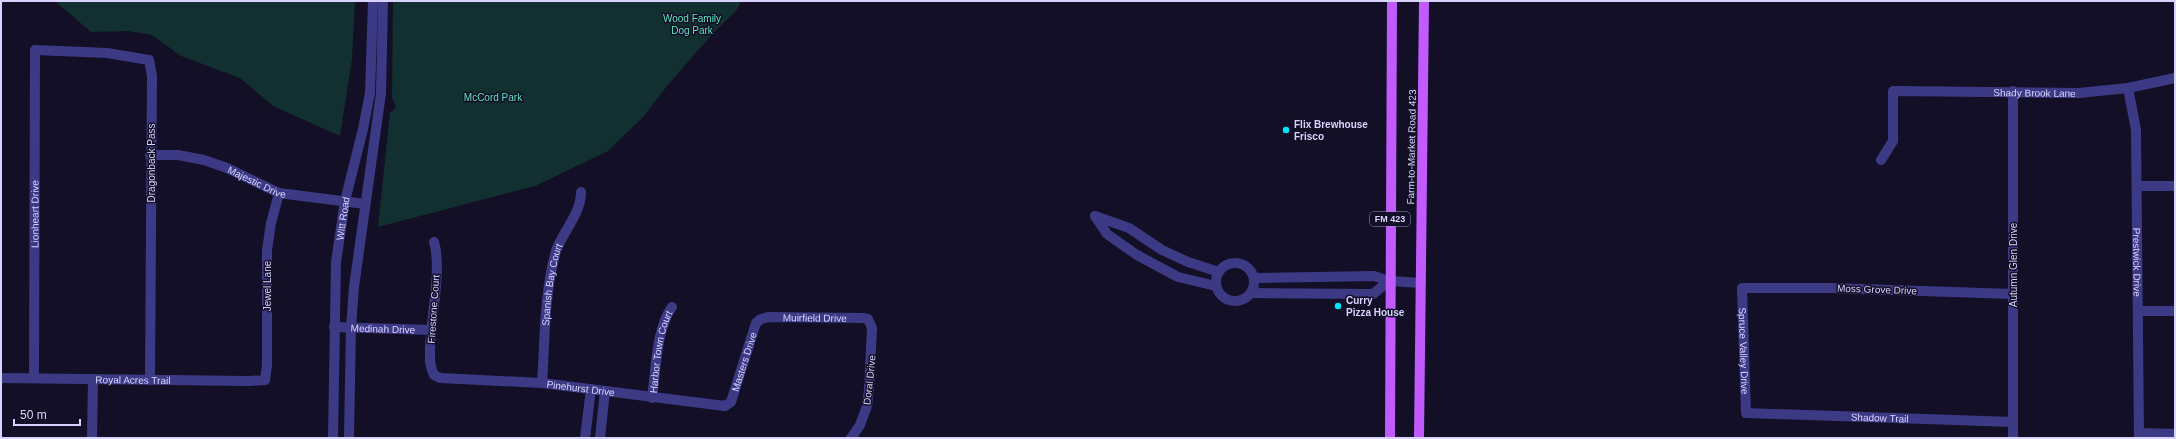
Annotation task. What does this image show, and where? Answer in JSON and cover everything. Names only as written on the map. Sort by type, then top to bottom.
[{"type":"main road","name":"Farm-to-Market Road 423","points":[[1390,438],[1389,281],[1392,1]]},
{"type":"main road","name":"Farm-to-Market Road 423","points":[[1419,438],[1424,1]]},
{"type":"street","name":"Witt Road","points":[[333,438],[336,262],[345,201],[364,129],[370,93],[373,1]]},
{"type":"street","name":"Witt Road","points":[[349,438],[351,328],[354,287],[381,93],[384,1]]},
{"type":"street","name":"Dragonback Pass","points":[[36,50],[107,53],[149,60],[152,76],[150,155],[150,380]]},
{"type":"street","name":"Lionheart Drive","points":[[34,378],[36,50]]},
{"type":"street","name":"Shady Brook Lane","points":[[1881,160],[1893,141],[1893,91],[2013,91],[2079,93],[2128,88],[2175,78]]},
{"type":"street","name":"Prestwick Drive","points":[[2128,88],[2136,130],[2139,436]]},
{"type":"street","name":"Autumn Glen Drive","points":[[2013,91],[2013,438]]},
{"type":"street","name":"Majestic Drive","points":[[150,155],[178,155],[204,160],[227,168],[279,193],[365,204]]},
{"type":"street","points":[[2137,186],[2175,186]]},
{"type":"street","name":"Spanish Bay Court","points":[[542,383],[551,277],[556,250],[568,225],[578,210],[581,201],[581,192]]},
{"type":"street","name":"Jewel Lane","points":[[265,380],[267,365],[267,250],[271,223],[279,193]]},
{"type":"street","points":[[1216,286],[1178,277],[1137,255],[1107,234],[1095,216],[1129,228],[1162,250],[1188,262],[1219,272]]},
{"type":"street","name":"Firestone Court","points":[[434,242],[437,261],[430,330],[430,366],[434,375]]},
{"type":"street","points":[[1235,263],[1247,267],[1254,278],[1251,292],[1241,300],[1229,300],[1219,292],[1216,286],[1219,272],[1223,267],[1235,263]]},
{"type":"street","points":[[1254,278],[1374,276],[1389,281],[1421,283]]},
{"type":"street","points":[[1251,292],[1373,294],[1389,281]]},
{"type":"street","name":"Moss Grove Drive","points":[[1742,288],[1831,288],[2013,294]]},
{"type":"street","name":"Spruce Valley Drive","points":[[1742,288],[1746,413]]},
{"type":"street","name":"Harbor Town Court","points":[[652,398],[662,328],[665,317],[672,307]]},
{"type":"street","points":[[2138,311],[2175,311]]},
{"type":"street","name":"Muirfield Drive","points":[[761,319],[768,317],[855,318],[868,320]]},
{"type":"street","name":"Masters Drive","points":[[728,405],[731,402],[756,323],[761,319]]},
{"type":"street","name":"Doral Drive","points":[[851,438],[864,416],[869,389],[872,328],[868,320]]},
{"type":"street","name":"Medinah Drive","points":[[334,327],[430,330]]},
{"type":"street","name":"Pinehurst Drive","points":[[434,375],[447,379],[542,383],[652,398],[728,405]]},
{"type":"street","name":"Royal Acres Trail","points":[[1,378],[93,380],[265,380]]},
{"type":"street","points":[[92,438],[93,380]]},
{"type":"street","points":[[584,438],[591,389]]},
{"type":"street","points":[[600,438],[604,391]]},
{"type":"street","name":"Shadow Trail","points":[[1746,413],[2013,422]]},
{"type":"street","points":[[2139,436],[2175,434]]},
{"type":"green space","points":[[55,1],[355,1],[352,59],[340,136],[273,106],[240,78],[181,56],[152,35],[128,31],[91,32]]},
{"type":"green space","name":"McCord Park","points":[[393,1],[741,1],[737,10],[714,32],[667,86],[643,117],[608,151],[535,186],[378,227],[390,112],[393,111],[396,106],[392,98]]},
{"type":"place","name":"Flix Brewhouse Frisco","points":[[1286,130]]},
{"type":"place","name":"Curry Pizza House","points":[[1338,306]]},
{"type":"park label","name":"Wood Family Dog Park","points":[[692,24]]}]
